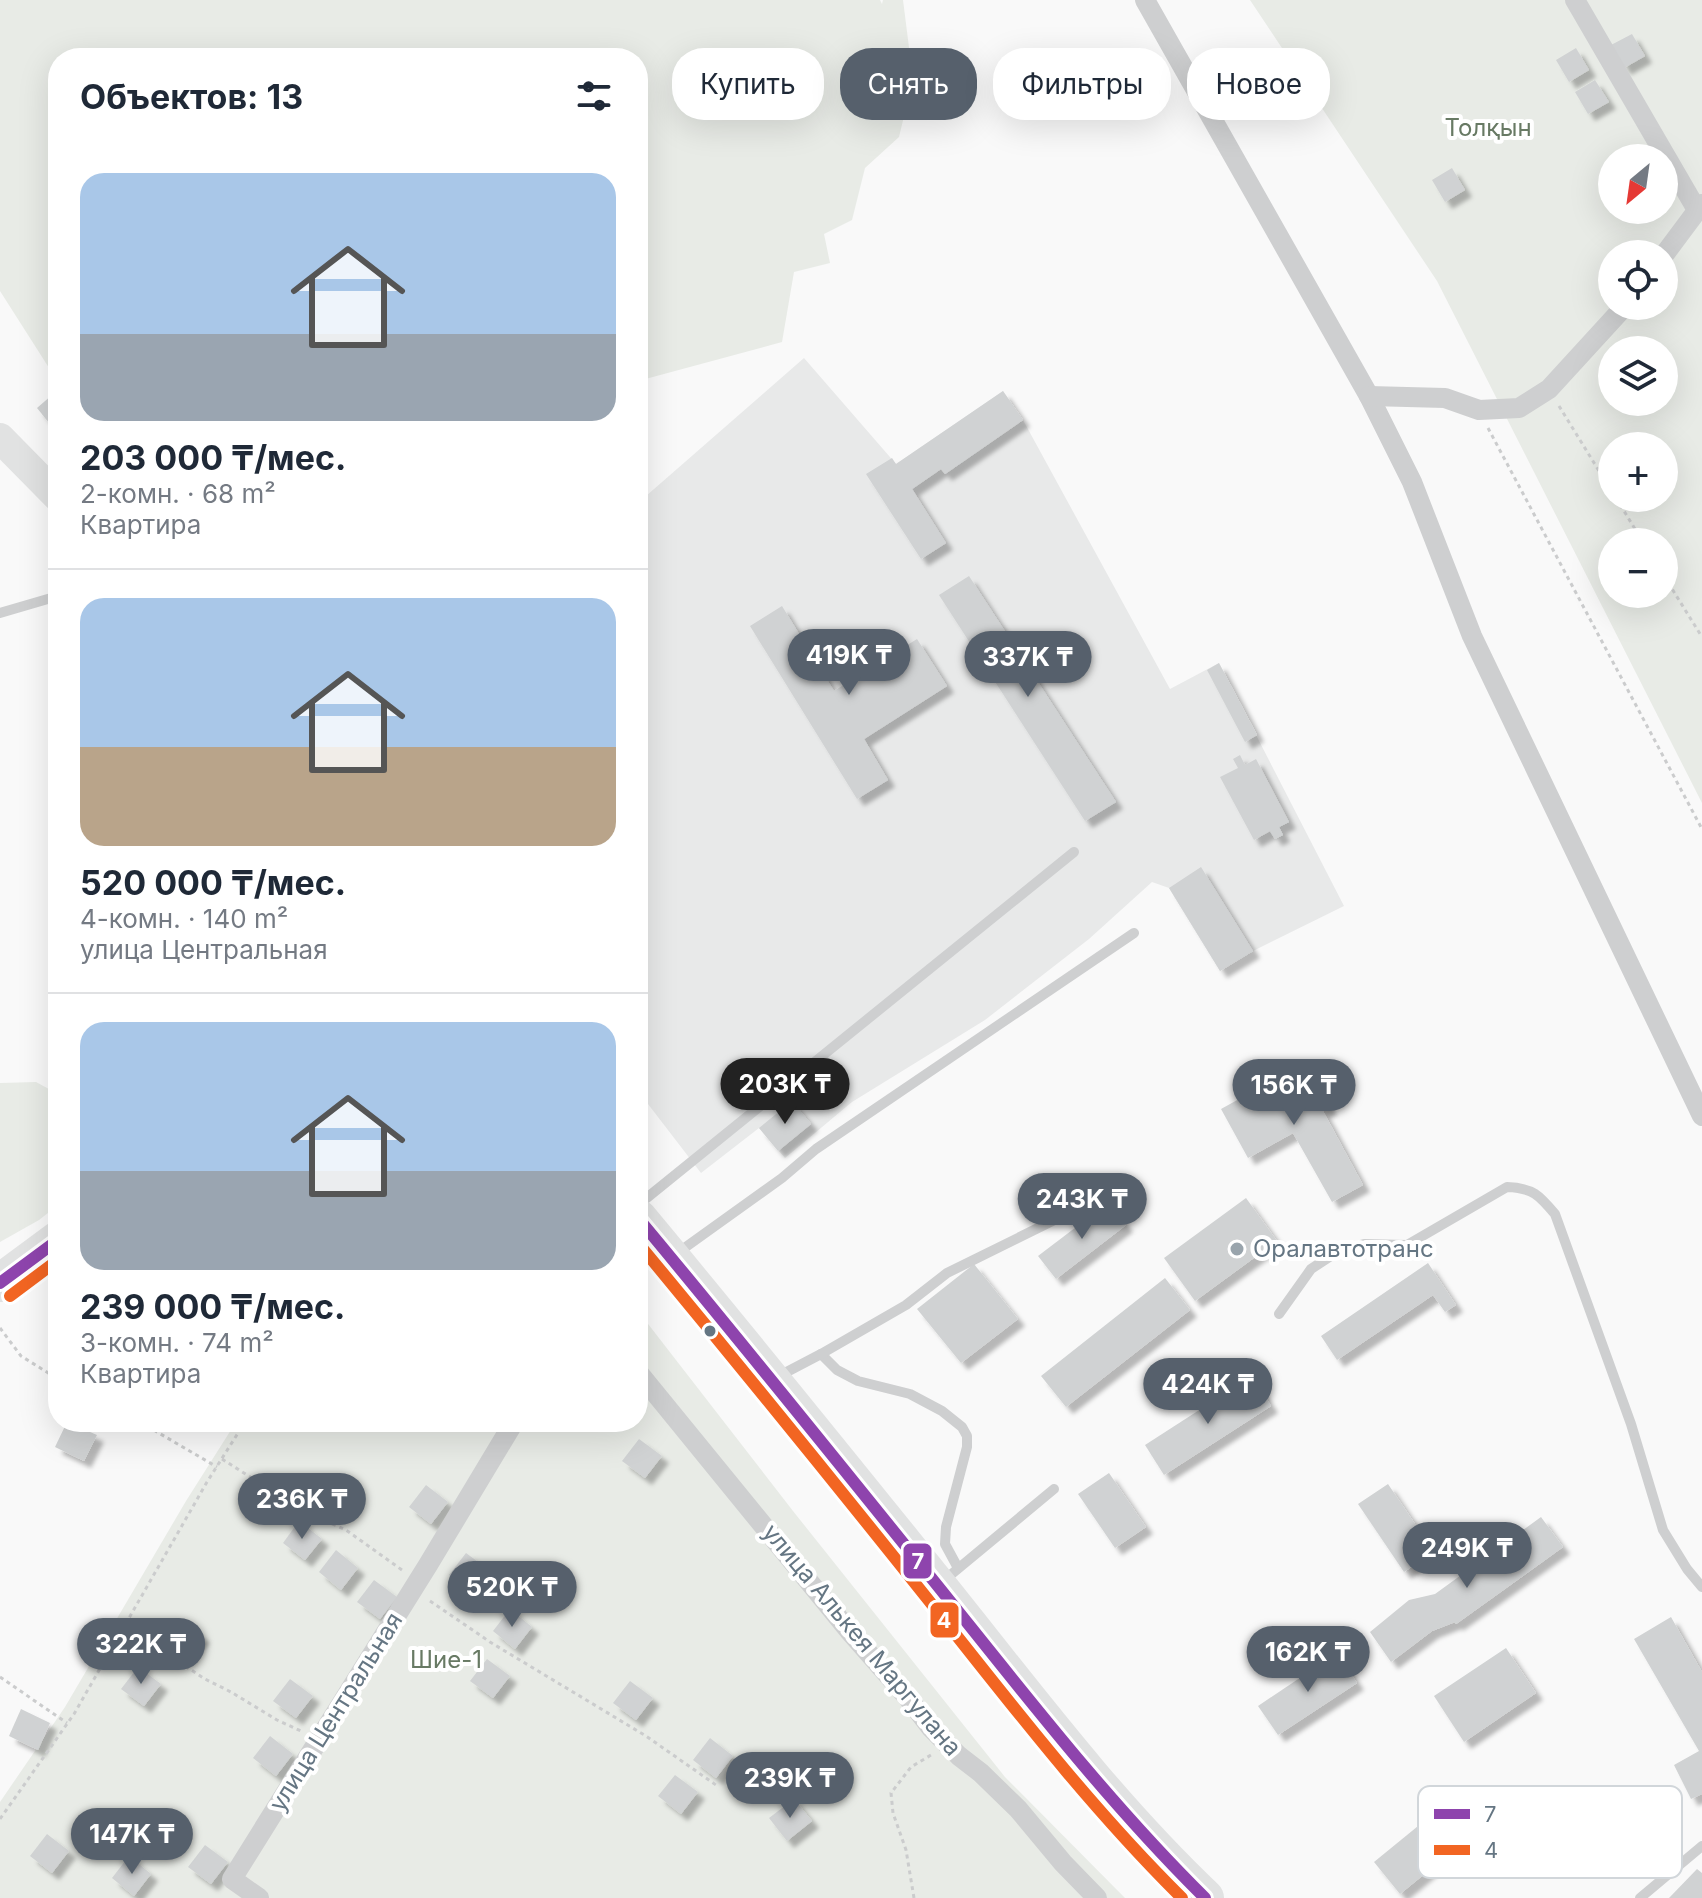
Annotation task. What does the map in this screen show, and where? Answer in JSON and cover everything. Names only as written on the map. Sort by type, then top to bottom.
[{"type":"highway","points":[[648,1230],[770,1381],[948,1577],[1069,1752],[1124,1815],[1205,1898]]},
{"type":"highway","points":[[0,1283],[48,1247]]},
{"type":"main road","points":[[0,438],[48,487]]},
{"type":"street","points":[[1145,0],[1369,396],[1412,482],[1472,636],[1702,1116]]},
{"type":"street","points":[[1575,0],[1697,219],[1678,240]]},
{"type":"street","points":[[1369,396],[1445,398],[1479,410],[1519,408],[1549,389],[1612,320]]},
{"type":"street","name":"улица Алькея Маргулана","points":[[648,1384],[931,1728],[1018,1809],[1097,1898]]},
{"type":"street","name":"улица Центральная","points":[[259,1898],[232,1879],[508,1432]]},
{"type":"lane","points":[[0,613],[48,599]]},
{"type":"lane","points":[[648,1197],[1074,852]]},
{"type":"lane","points":[[671,1257],[782,1178],[816,1149],[1134,933]]},
{"type":"lane","points":[[1279,1314],[1311,1269],[1340,1250],[1364,1244],[1407,1245],[1507,1187],[1526,1188],[1542,1198],[1555,1214],[1626,1409],[1663,1530],[1702,1587]]},
{"type":"lane","points":[[770,1381],[906,1305],[947,1273],[1103,1196]]},
{"type":"lane","points":[[821,1354],[837,1370],[858,1381],[910,1394],[942,1411],[962,1427],[967,1436],[967,1447],[946,1527],[948,1577]]},
{"type":"lane","points":[[948,1577],[1054,1489]]},
{"type":"lane","points":[[1682,1863],[1702,1846]]},
{"type":"lane","points":[[1640,1898],[1664,1878]]},
{"type":"path","points":[[1549,389],[1598,469]]},
{"type":"path","points":[[1479,410],[1702,829]]},
{"type":"path","points":[[1678,598],[1702,637]]},
{"type":"path","points":[[0,1328],[21,1356],[48,1373]]},
{"type":"path","points":[[157,1432],[217,1467]]},
{"type":"path","points":[[0,1819],[67,1723],[239,1432]]},
{"type":"path","points":[[222,1459],[305,1512],[346,1530],[490,1642],[646,1736],[716,1785]]},
{"type":"path","points":[[124,1626],[205,1679],[277,1720],[319,1739]]},
{"type":"path","points":[[0,1677],[67,1723]]},
{"type":"path","points":[[914,1898],[906,1850],[893,1813],[891,1793],[911,1767],[948,1745]]},
{"type":"shaded area","points":[[804,358],[896,464],[1003,391],[1023,420],[1170,689],[1219,663],[1344,906],[1220,971],[1169,888],[1152,882],[1089,939],[985,1020],[852,1102],[785,1158],[759,1128],[701,1173],[648,1104],[648,494]]},
{"type":"green space","points":[[0,0],[880,0],[882,4],[883,0],[903,0],[909,48],[840,48],[840,120],[903,120],[899,137],[865,168],[852,220],[824,234],[830,263],[794,272],[782,342],[648,378],[648,48],[48,48],[48,366],[0,291]]},
{"type":"green space","name":"Толқын","points":[[1250,0],[1702,0],[1702,803],[1603,608],[1678,608],[1678,528],[1598,528],[1598,598],[1437,281],[1330,120],[1330,48],[1282,48]]},
{"type":"green space","points":[[36,1082],[48,1089],[48,1213],[0,1242],[0,1083]]},
{"type":"green space","name":"Шие-1","points":[[648,1324],[1005,1777],[1125,1898],[0,1898],[0,1802],[65,1707],[230,1432],[648,1432]]},
{"type":"building","points":[[1632,34],[1645,56],[1624,68],[1611,45]]},
{"type":"building","points":[[1576,48],[1589,70],[1569,82],[1556,60]]},
{"type":"building","points":[[1595,80],[1609,102],[1588,114],[1575,92]]},
{"type":"building","points":[[1452,168],[1465,190],[1445,202],[1432,180]]},
{"type":"building","points":[[1003,391],[1023,420],[945,474],[941,469],[912,489],[946,543],[921,559],[866,474],[892,458],[896,464]]},
{"type":"building","points":[[48,398],[48,422],[37,408]]},
{"type":"building","points":[[969,576],[1116,802],[1085,821],[939,595]]},
{"type":"building","points":[[782,606],[834,691],[917,639],[947,686],[864,739],[888,780],[857,799],[750,626]]},
{"type":"building","points":[[1219,663],[1257,735],[1245,742],[1207,670]]},
{"type":"building","points":[[1240,755],[1245,765],[1256,759],[1289,822],[1279,827],[1283,835],[1275,839],[1270,831],[1254,840],[1220,777],[1238,768],[1233,759]]},
{"type":"building","points":[[1201,867],[1253,951],[1220,971],[1169,888]]},
{"type":"building","points":[[1304,1063],[1330,1108],[1323,1111],[1363,1185],[1332,1202],[1293,1133],[1248,1158],[1221,1109]]},
{"type":"building","points":[[792,1101],[811,1124],[778,1151],[759,1128]]},
{"type":"building","points":[[1246,1198],[1277,1241],[1195,1301],[1164,1258]]},
{"type":"building","points":[[1109,1202],[1126,1225],[1056,1279],[1038,1256]]},
{"type":"building","points":[[1428,1263],[1456,1305],[1445,1312],[1433,1295],[1337,1360],[1321,1336]]},
{"type":"building","points":[[974,1264],[1018,1319],[961,1363],[917,1309]]},
{"type":"building","points":[[1165,1278],[1190,1310],[1066,1407],[1041,1376]]},
{"type":"building","points":[[1252,1376],[1271,1406],[1164,1475],[1145,1445]]},
{"type":"building","points":[[62,1432],[97,1435],[84,1461],[55,1447]]},
{"type":"building","points":[[639,1439],[662,1456],[645,1478],[622,1461]]},
{"type":"building","points":[[1109,1473],[1146,1527],[1115,1548],[1078,1494]]},
{"type":"building","points":[[1388,1484],[1434,1552],[1404,1572],[1358,1504]]},
{"type":"building","points":[[426,1485],[448,1502],[431,1524],[409,1507]]},
{"type":"building","points":[[1541,1517],[1563,1547],[1456,1624],[1432,1631],[1391,1662],[1370,1632],[1409,1600],[1435,1594]]},
{"type":"building","points":[[299,1521],[322,1539],[305,1560],[283,1543]]},
{"type":"building","points":[[336,1550],[358,1568],[341,1590],[319,1572]]},
{"type":"building","points":[[466,1553],[489,1570],[472,1592],[449,1575]]},
{"type":"building","points":[[374,1580],[397,1597],[380,1619],[357,1602]]},
{"type":"building","points":[[510,1609],[532,1627],[515,1649],[493,1631]]},
{"type":"building","points":[[1671,1617],[1702,1672],[1702,1794],[1691,1799],[1674,1765],[1699,1751],[1634,1639]]},
{"type":"building","points":[[180,1618],[203,1636],[186,1657],[163,1640]]},
{"type":"building","points":[[1506,1648],[1536,1693],[1464,1742],[1434,1696]]},
{"type":"building","points":[[1337,1653],[1357,1683],[1278,1735],[1258,1706]]},
{"type":"building","points":[[487,1659],[510,1676],[493,1698],[470,1681]]},
{"type":"building","points":[[138,1667],[161,1684],[144,1706],[121,1689]]},
{"type":"building","points":[[290,1679],[313,1696],[296,1718],[273,1701]]},
{"type":"building","points":[[630,1681],[653,1698],[636,1720],[613,1703]]},
{"type":"building","points":[[21,1709],[50,1723],[38,1750],[9,1736]]},
{"type":"building","points":[[270,1736],[293,1754],[276,1776],[253,1758]]},
{"type":"building","points":[[710,1738],[733,1756],[716,1778],[693,1760]]},
{"type":"building","points":[[675,1775],[698,1792],[681,1814],[658,1796]]},
{"type":"building","points":[[794,1799],[812,1821],[787,1841],[769,1818]]},
{"type":"building","points":[[1418,1826],[1420,1878],[1400,1894],[1374,1862]]},
{"type":"building","points":[[47,1834],[69,1851],[52,1873],[30,1856]]},
{"type":"building","points":[[205,1845],[228,1862],[211,1884],[188,1867]]},
{"type":"building","points":[[129,1856],[151,1874],[134,1896],[112,1878]]},
{"type":"building","points":[[1697,1869],[1702,1873],[1702,1898],[1669,1898]]},
{"type":"transit line","name":"7","points":[[648,1230],[1066,1745],[1205,1898]]},
{"type":"transit line","name":"7","points":[[0,1283],[48,1247]]},
{"type":"transit line","name":"4","points":[[648,1255],[1050,1751],[1147,1863],[1182,1898]]},
{"type":"transit line","name":"4","points":[[10,1296],[48,1268]]},
{"type":"place","name":"Оралавтотранс","points":[[1237,1249]]}]
